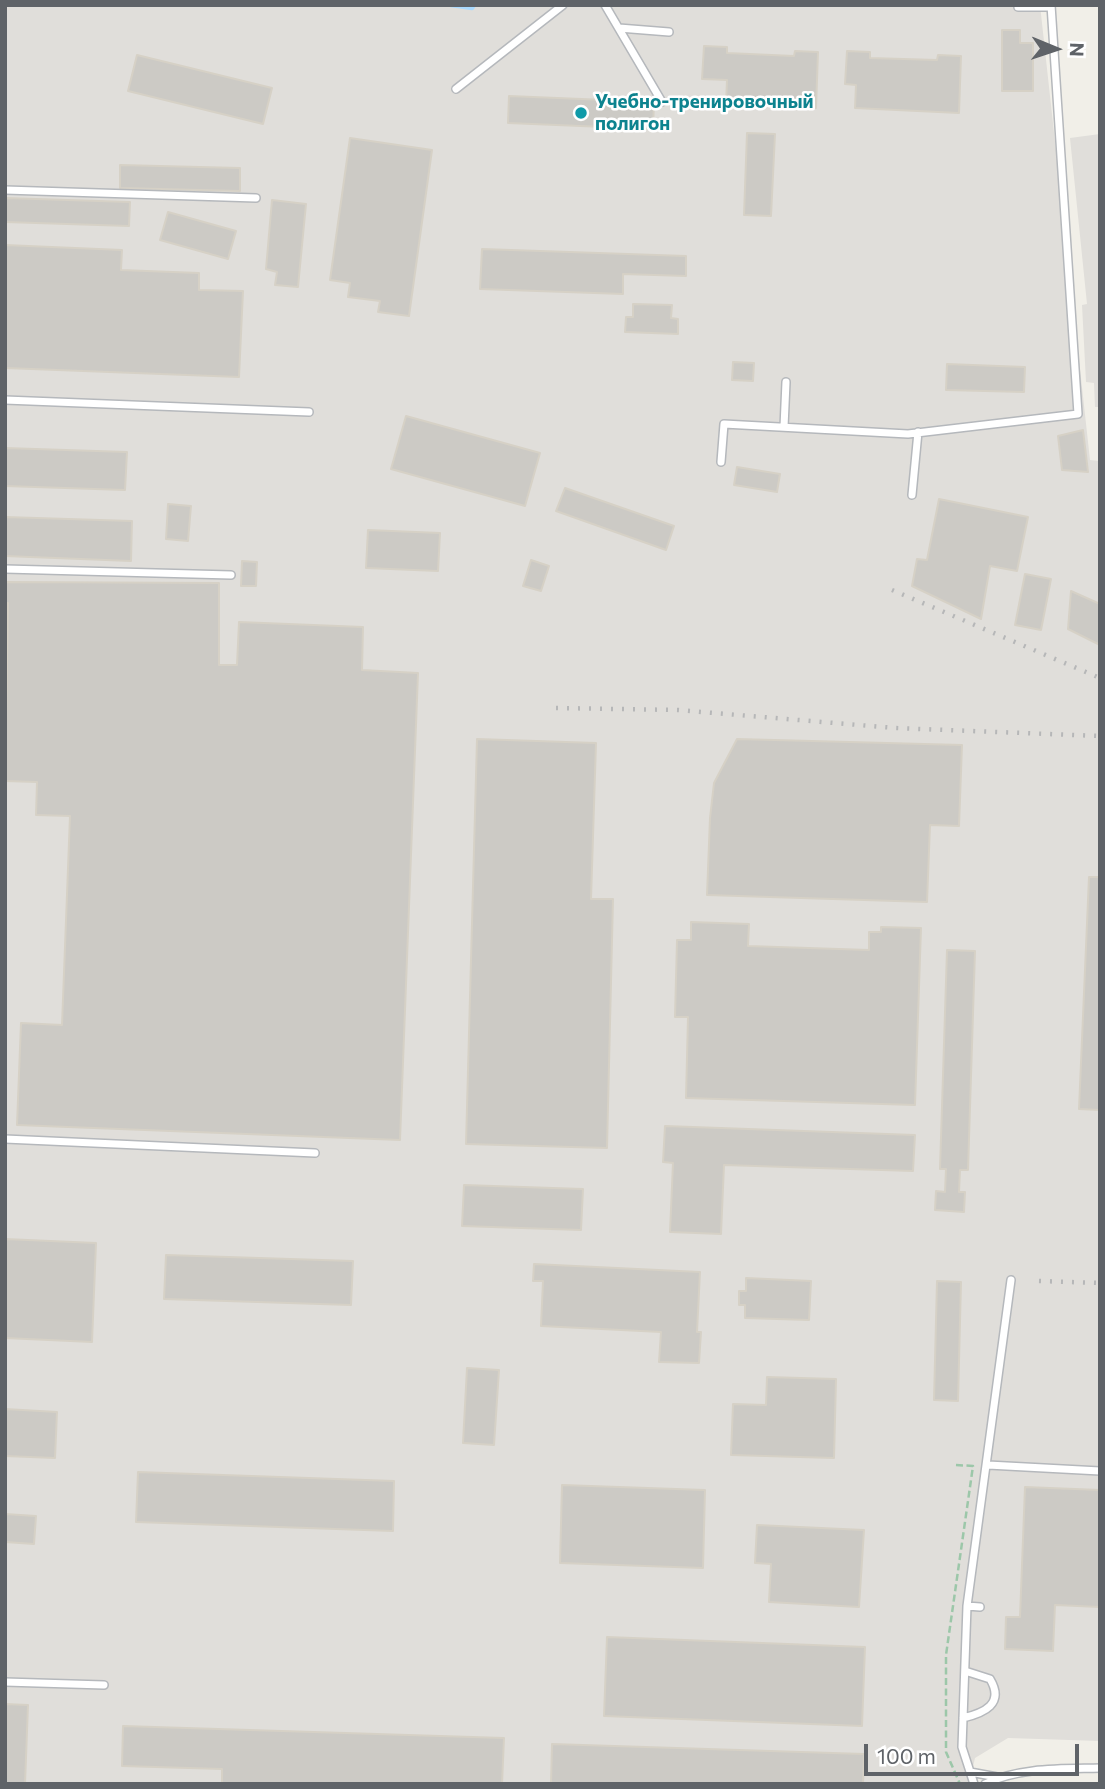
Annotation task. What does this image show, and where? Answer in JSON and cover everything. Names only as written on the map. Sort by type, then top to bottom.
[{"type":"lane","points":[[456,89],[563,5]]},
{"type":"lane","points":[[605,5],[663,102]]},
{"type":"lane","points":[[721,461],[724,424],[918,432],[1078,414],[1050,6],[1018,7]]},
{"type":"lane","points":[[619,28],[669,32]]},
{"type":"lane","points":[[5,190],[256,198]]},
{"type":"lane","points":[[784,427],[786,382]]},
{"type":"lane","points":[[5,400],[309,412]]},
{"type":"lane","points":[[912,495],[918,432]]},
{"type":"lane","points":[[5,569],[231,575]]},
{"type":"lane","points":[[5,1139],[315,1153]]},
{"type":"lane","points":[[974,1784],[962,1747],[967,1606],[1011,1280]]},
{"type":"lane","points":[[988,1465],[1100,1471]]},
{"type":"lane","points":[[967,1606],[980,1607]]},
{"type":"lane","points":[[963,1718],[988,1710],[995,1699],[995,1687],[990,1679],[965,1671]]},
{"type":"lane","points":[[5,1682],[104,1685]]},
{"type":"lane","points":[[985,1784],[998,1778],[1054,1769],[1100,1768]]},
{"type":"lane","points":[[970,1772],[998,1778]]},
{"type":"shaded area","points":[[5,5],[1040,5],[1090,460],[1100,461],[1100,1741],[1008,1738],[975,1758],[969,1784],[5,1784]]},
{"type":"shaded area","points":[[1100,134],[1100,407],[1095,407],[1094,383],[1086,382],[1082,305],[1087,304],[1070,138]]},
{"type":"building","points":[[1002,30],[1020,30],[1020,43],[1033,43],[1033,91],[1002,91]]},
{"type":"building","points":[[704,46],[727,47],[727,53],[794,56],[795,51],[818,52],[816,108],[726,104],[727,80],[702,79]]},
{"type":"building","points":[[847,51],[870,52],[870,58],[937,60],[938,55],[961,56],[959,113],[855,108],[856,85],[845,84]]},
{"type":"building","points":[[137,55],[272,88],[263,124],[128,91]]},
{"type":"building","name":"Учебно-тренировочный полигон","points":[[509,96],[654,102],[653,129],[508,123]]},
{"type":"building","points":[[747,133],[775,134],[771,216],[744,215]]},
{"type":"building","points":[[350,138],[432,150],[409,316],[378,312],[380,301],[348,297],[350,283],[330,280]]},
{"type":"building","points":[[120,165],[240,168],[240,191],[120,188]]},
{"type":"building","points":[[5,198],[130,202],[129,226],[5,222]]},
{"type":"building","points":[[272,200],[306,204],[298,287],[275,285],[277,272],[266,269]]},
{"type":"building","points":[[168,212],[236,231],[228,259],[160,240]]},
{"type":"building","points":[[5,245],[122,250],[121,270],[199,273],[199,290],[243,291],[239,377],[5,368]]},
{"type":"building","points":[[482,249],[686,256],[686,276],[623,274],[623,294],[480,289]]},
{"type":"building","points":[[633,304],[672,305],[671,318],[678,319],[678,334],[625,332],[626,317],[633,317]]},
{"type":"building","points":[[733,362],[754,363],[753,381],[732,380]]},
{"type":"building","points":[[947,364],[1025,367],[1024,392],[946,390]]},
{"type":"building","points":[[406,416],[540,453],[525,506],[391,469]]},
{"type":"building","points":[[1083,430],[1088,472],[1062,470],[1058,436]]},
{"type":"building","points":[[5,448],[127,452],[125,490],[5,486]]},
{"type":"building","points":[[737,467],[780,474],[777,492],[734,485]]},
{"type":"building","points":[[565,488],[674,526],[666,550],[556,511]]},
{"type":"building","points":[[939,499],[1028,517],[1017,571],[990,566],[981,619],[912,586],[917,559],[927,560]]},
{"type":"building","points":[[168,504],[191,506],[188,541],[166,539]]},
{"type":"building","points":[[5,517],[132,521],[131,561],[5,556]]},
{"type":"building","points":[[368,530],[440,533],[438,571],[366,568]]},
{"type":"building","points":[[531,560],[549,566],[541,591],[523,586]]},
{"type":"building","points":[[242,561],[257,562],[256,586],[241,586]]},
{"type":"building","points":[[1025,574],[1051,579],[1041,630],[1015,625]]},
{"type":"building","points":[[5,582],[219,583],[219,665],[237,665],[239,622],[363,627],[362,670],[418,673],[400,1140],[17,1125],[21,1023],[62,1025],[70,816],[36,815],[37,782],[5,781],[8,603],[5,603]]},
{"type":"building","points":[[1071,591],[1100,604],[1100,645],[1068,629]]},
{"type":"building","points":[[477,739],[596,743],[591,899],[613,899],[607,1148],[466,1144]]},
{"type":"building","points":[[737,739],[962,745],[959,826],[930,825],[927,902],[707,895],[714,783]]},
{"type":"building","points":[[1089,877],[1100,877],[1100,1110],[1079,1109]]},
{"type":"building","points":[[691,922],[749,924],[748,946],[869,950],[869,932],[881,932],[881,927],[921,928],[915,1105],[686,1098],[688,1017],[675,1017],[677,940],[691,940]]},
{"type":"building","points":[[947,950],[975,951],[968,1170],[960,1170],[959,1192],[965,1192],[964,1212],[935,1210],[936,1191],[945,1192],[946,1169],[940,1169]]},
{"type":"building","points":[[665,1126],[915,1135],[913,1171],[724,1165],[721,1234],[670,1232],[673,1163],[663,1162]]},
{"type":"building","points":[[464,1185],[583,1189],[581,1230],[462,1226]]},
{"type":"building","points":[[5,1239],[96,1243],[92,1342],[5,1338]]},
{"type":"building","points":[[166,1255],[353,1261],[351,1305],[164,1299]]},
{"type":"building","points":[[534,1264],[700,1272],[697,1332],[701,1332],[699,1363],[659,1362],[661,1332],[541,1326],[543,1281],[533,1281]]},
{"type":"building","points":[[746,1278],[811,1281],[809,1320],[745,1318],[745,1305],[739,1305],[739,1291],[746,1291]]},
{"type":"building","points":[[937,1281],[961,1282],[958,1401],[934,1400]]},
{"type":"building","points":[[467,1368],[499,1370],[494,1445],[463,1443]]},
{"type":"building","points":[[767,1377],[836,1379],[834,1458],[731,1455],[733,1404],[766,1405]]},
{"type":"building","points":[[5,1409],[57,1412],[55,1458],[5,1456]]},
{"type":"building","points":[[138,1472],[394,1481],[393,1531],[136,1522]]},
{"type":"building","points":[[562,1485],[705,1490],[703,1568],[560,1563]]},
{"type":"building","points":[[1025,1487],[1100,1490],[1100,1607],[1055,1605],[1053,1651],[1005,1649],[1006,1617],[1020,1617]]},
{"type":"building","points":[[5,1514],[36,1516],[34,1544],[5,1542]]},
{"type":"building","points":[[757,1525],[864,1530],[859,1607],[769,1602],[771,1564],[755,1563]]},
{"type":"building","points":[[607,1637],[865,1647],[862,1726],[604,1716]]},
{"type":"building","points":[[5,1704],[28,1705],[25,1784],[5,1784]]},
{"type":"building","points":[[123,1726],[504,1738],[502,1784],[222,1784],[222,1769],[122,1766]]},
{"type":"building","points":[[552,1744],[864,1754],[863,1784],[551,1784]]},
{"type":"waterway","points":[[451,5],[472,8],[474,5]]},
{"type":"railway","points":[[892,590],[1100,678]]},
{"type":"railway","points":[[556,708],[678,710],[895,728],[1100,736]]},
{"type":"railway","points":[[1039,1281],[1100,1283]]},
{"type":"place","name":"Учебно-тренировочный полигон","points":[[581,113]]}]
